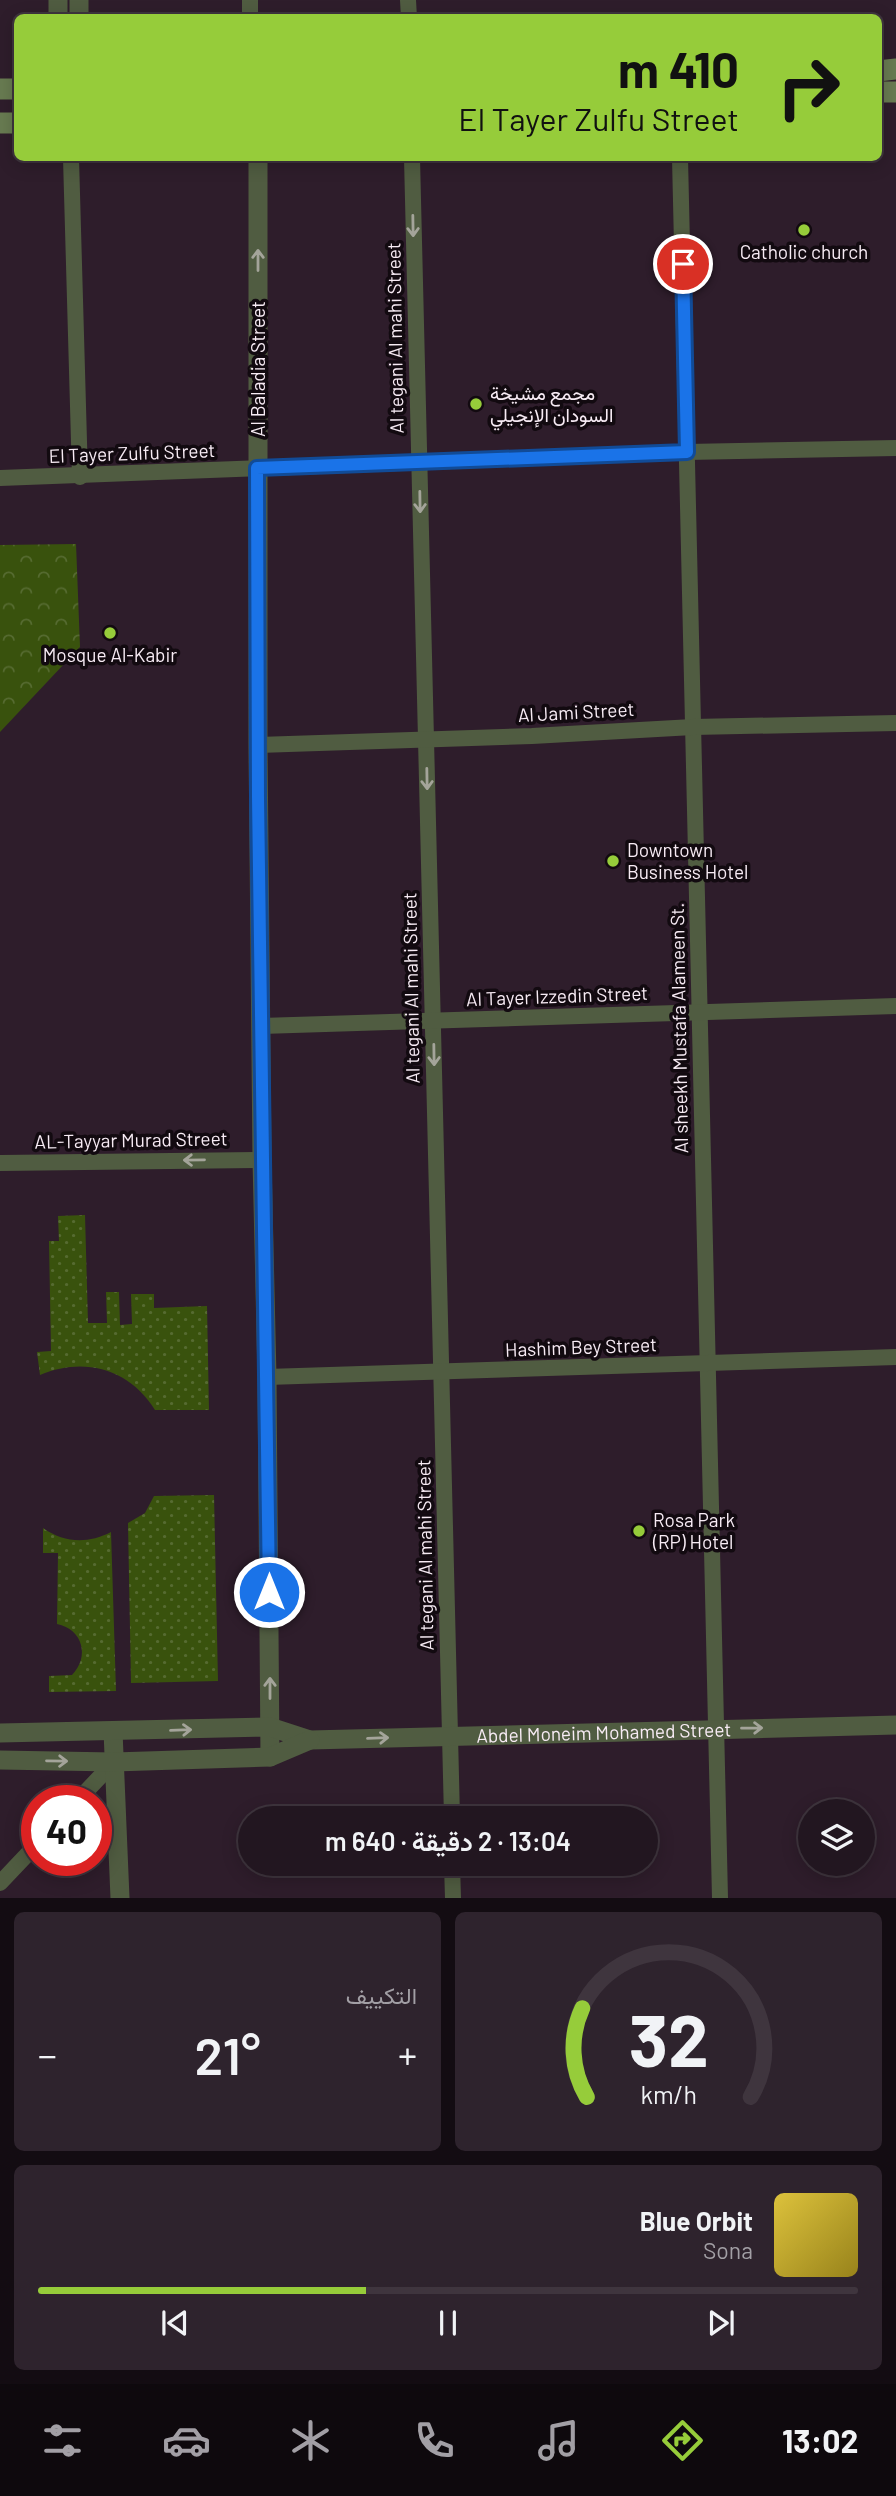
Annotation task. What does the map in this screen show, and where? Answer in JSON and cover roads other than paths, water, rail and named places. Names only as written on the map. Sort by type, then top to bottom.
[{"type":"street","points":[[71,161],[80,477]]},
{"type":"street","name":"Al Baladia Street","points":[[258,161],[258,745],[270,1756]]},
{"type":"street","name":"Al tegani Al mahi Street","points":[[412,161],[452,1806]]},
{"type":"street","name":"Al sheekh Mustafa Alameen St.","points":[[680,161],[720,1898]]},
{"type":"street","name":"El Tayer Zulfu Street","points":[[0,478],[687,452],[896,447]]},
{"type":"street","name":"Al Jami Street","points":[[258,745],[693,727],[896,723]]},
{"type":"street","name":"Al Tayer Izzedin Street","points":[[261,1026],[896,1006]]},
{"type":"street","name":"AL-Tayyar Murad Street","points":[[0,1163],[262,1160]]},
{"type":"street","name":"Hashim Bey Street","points":[[267,1377],[896,1357]]},
{"type":"street","name":"Abdel Moneim Mohamed Street","points":[[310,1740],[896,1724]]},
{"type":"street","points":[[0,1733],[270,1727],[310,1740]]},
{"type":"street","points":[[113,1731],[120,1898]]},
{"type":"street","points":[[0,1760],[114,1762],[270,1756],[310,1740]]},
{"type":"street","points":[[92,1785],[114,1762]]},
{"type":"street","points":[[0,1884],[21,1861]]},
{"type":"street","points":[[452,1876],[453,1898]]},
{"type":"place","name":"Catholic church","points":[[804,230]]},
{"type":"place","name":"مجمع مشيخة السودان الإنجيلي","points":[[476,404]]},
{"type":"place","name":"Mosque Al-Kabir","points":[[110,633]]},
{"type":"place","name":"Downtown Business Hotel","points":[[613,861]]},
{"type":"place","name":"Rosa Park (RP) Hotel","points":[[639,1531]]}]
